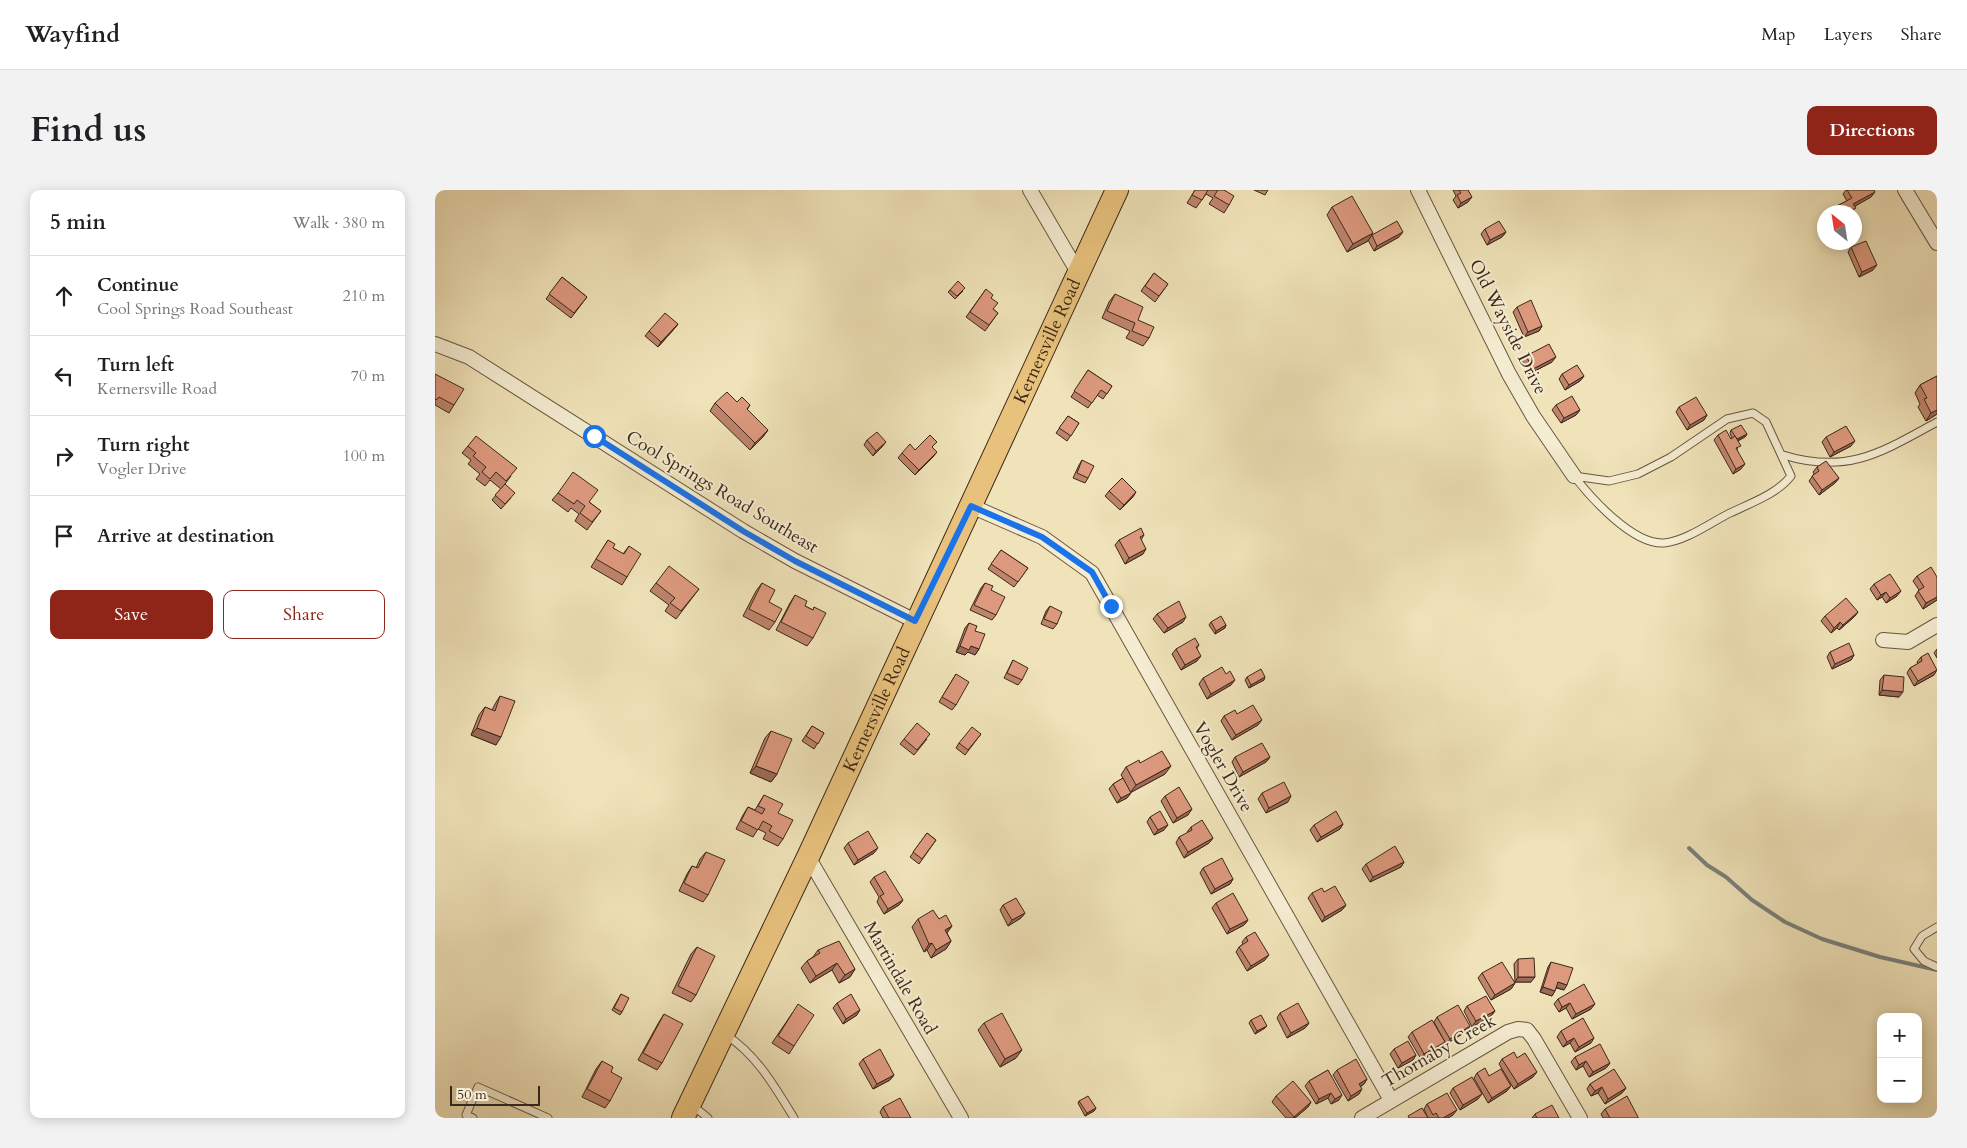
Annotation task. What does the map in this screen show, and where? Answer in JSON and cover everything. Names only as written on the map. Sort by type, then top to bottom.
[{"type":"main road","name":"Kernersville Road","points":[[687,1110],[808,857],[915,621],[971,506],[1117,190]]},
{"type":"street","points":[[1030,190],[1079,274]]},
{"type":"street","name":"Old Wayside Drive","points":[[1418,190],[1509,374],[1533,416],[1574,476]]},
{"type":"street","points":[[1905,190],[1937,243]]},
{"type":"street","name":"Cool Springs Road Southeast","points":[[435,344],[469,357],[735,526],[795,561],[915,621]]},
{"type":"street","name":"Vogler Drive","points":[[971,506],[1042,537],[1092,572],[1391,1100]]},
{"type":"street","points":[[1883,640],[1908,642],[1937,625]]},
{"type":"street","name":"Martindale Road","points":[[808,857],[961,1118]]},
{"type":"street","name":"Thornaby Creek","points":[[1362,1118],[1508,1032],[1518,1029],[1527,1030],[1534,1039],[1579,1118]]},
{"type":"lane","points":[[1753,413],[1766,422],[1783,455],[1791,476],[1785,484],[1683,537],[1663,543],[1653,542],[1631,531],[1601,507],[1574,476],[1609,481],[1638,474],[1671,457],[1727,419],[1753,413]]},
{"type":"lane","points":[[1783,455],[1805,462],[1842,463],[1863,460],[1937,422]]},
{"type":"lane","points":[[1937,927],[1922,936],[1914,949],[1924,961],[1937,967]]},
{"type":"lane","points":[[723,1033],[743,1046],[768,1076],[794,1118]]},
{"type":"lane","points":[[468,1117],[478,1087],[548,1118]]},
{"type":"lane","points":[[687,1110],[708,1118]]},
{"type":"building","points":[[1195,190],[1208,190],[1202,200],[1192,195]]},
{"type":"building","points":[[1218,190],[1224,190],[1234,196],[1229,205],[1214,196]]},
{"type":"building","points":[[1459,190],[1468,190],[1472,197],[1461,203],[1457,195],[1461,193]]},
{"type":"building","points":[[1847,190],[1874,190],[1875,192],[1854,205],[1839,205],[1852,198]]},
{"type":"building","points":[[1352,196],[1373,233],[1353,244],[1332,207]]},
{"type":"building","points":[[1397,221],[1403,232],[1377,246],[1372,235]]},
{"type":"building","points":[[1499,221],[1506,232],[1490,240],[1485,229]]},
{"type":"building","points":[[1866,241],[1877,265],[1862,272],[1852,250],[1862,250],[1862,243]]},
{"type":"building","points":[[1154,273],[1168,284],[1159,296],[1145,286]]},
{"type":"building","points":[[562,277],[587,297],[574,313],[549,294]]},
{"type":"building","points":[[958,281],[965,288],[957,296],[950,290]]},
{"type":"building","points":[[986,289],[993,295],[991,298],[998,303],[993,309],[998,313],[989,325],[970,312]]},
{"type":"building","points":[[1115,294],[1143,307],[1138,320],[1154,327],[1149,338],[1132,331],[1135,323],[1107,311]]},
{"type":"building","points":[[1531,300],[1542,326],[1528,332],[1517,307]]},
{"type":"building","points":[[665,313],[678,324],[661,342],[649,331]]},
{"type":"building","points":[[1549,344],[1556,357],[1533,369],[1526,356]]},
{"type":"building","points":[[1577,365],[1584,376],[1569,385],[1562,374]]},
{"type":"building","points":[[1088,370],[1112,386],[1107,394],[1101,390],[1092,403],[1074,391]]},
{"type":"building","points":[[435,374],[464,389],[454,405],[439,397],[435,399]]},
{"type":"building","points":[[1937,376],[1937,410],[1931,413],[1924,399],[1927,398],[1920,385]]},
{"type":"building","points":[[727,392],[737,402],[742,397],[750,405],[747,409],[768,430],[755,443],[715,403]]},
{"type":"building","points":[[1572,396],[1580,410],[1564,418],[1556,405]]},
{"type":"building","points":[[1696,397],[1707,415],[1690,425],[1679,407]]},
{"type":"building","points":[[1068,416],[1079,423],[1071,436],[1059,428]]},
{"type":"building","points":[[1741,425],[1747,434],[1737,439],[1731,430]]},
{"type":"building","points":[[1846,426],[1855,441],[1834,452],[1826,437]]},
{"type":"building","points":[[1726,430],[1731,439],[1735,436],[1741,446],[1736,448],[1745,464],[1736,469],[1718,435]]},
{"type":"building","points":[[877,432],[886,442],[876,451],[867,440]]},
{"type":"building","points":[[930,435],[937,442],[932,447],[937,452],[919,470],[902,453],[910,444],[915,450]]},
{"type":"building","points":[[476,436],[517,468],[506,481],[496,472],[490,479],[482,472],[486,467],[473,456],[476,453],[468,446]]},
{"type":"building","points":[[1082,460],[1094,466],[1088,478],[1077,473]]},
{"type":"building","points":[[1826,461],[1839,478],[1822,490],[1812,476],[1819,471],[1817,467]]},
{"type":"building","points":[[573,472],[598,490],[589,502],[601,511],[592,522],[580,513],[585,506],[577,500],[574,504],[558,493]]},
{"type":"building","points":[[1122,478],[1136,492],[1124,505],[1109,491]]},
{"type":"building","points":[[505,484],[515,493],[505,504],[495,495]]},
{"type":"building","points":[[1141,528],[1144,535],[1140,537],[1146,549],[1129,558],[1119,540]]},
{"type":"building","points":[[608,540],[615,544],[613,548],[624,554],[629,546],[641,554],[627,577],[596,559]]},
{"type":"building","points":[[1001,550],[1028,568],[1018,582],[991,564]]},
{"type":"building","points":[[669,566],[699,589],[681,611],[670,603],[675,598],[656,583]]},
{"type":"building","points":[[1931,567],[1937,577],[1937,597],[1926,603],[1918,591],[1924,587],[1917,576]]},
{"type":"building","points":[[1890,574],[1901,591],[1890,598],[1886,592],[1881,595],[1874,584]]},
{"type":"building","points":[[762,583],[775,590],[769,602],[782,609],[775,622],[749,609]]},
{"type":"building","points":[[985,583],[993,586],[991,590],[1005,597],[996,615],[974,605]]},
{"type":"building","points":[[795,595],[807,601],[805,606],[813,610],[814,607],[826,613],[813,638],[781,622]]},
{"type":"building","points":[[1846,598],[1858,612],[1843,625],[1840,622],[1834,628],[1825,616]]},
{"type":"building","points":[[1179,601],[1186,617],[1168,628],[1157,614]]},
{"type":"building","points":[[1050,606],[1062,612],[1057,624],[1044,619]]},
{"type":"building","points":[[1221,616],[1226,625],[1216,631],[1211,622]]},
{"type":"building","points":[[969,623],[977,626],[975,631],[985,634],[979,649],[971,646],[969,650],[960,646]]},
{"type":"building","points":[[1195,638],[1199,645],[1196,647],[1201,656],[1185,665],[1176,649]]},
{"type":"building","points":[[1849,643],[1854,655],[1835,664],[1830,652]]},
{"type":"building","points":[[1928,653],[1937,670],[1918,681],[1910,668],[1922,661],[1921,657]]},
{"type":"building","points":[[1013,660],[1028,668],[1022,680],[1007,673]]},
{"type":"building","points":[[1222,667],[1226,674],[1230,671],[1235,680],[1211,694],[1203,678]]},
{"type":"building","points":[[1261,669],[1265,677],[1251,685],[1247,677]]},
{"type":"building","points":[[956,674],[969,682],[956,705],[942,697]]},
{"type":"building","points":[[1884,675],[1904,677],[1903,692],[1882,690]]},
{"type":"building","points":[[500,696],[515,701],[501,737],[477,728],[485,707],[495,711]]},
{"type":"building","points":[[1253,705],[1262,720],[1236,735],[1224,716],[1235,710],[1237,714]]},
{"type":"building","points":[[917,723],[930,734],[917,750],[904,739]]},
{"type":"building","points":[[812,726],[824,733],[818,744],[806,736]]},
{"type":"building","points":[[972,727],[981,734],[968,750],[959,743]]},
{"type":"building","points":[[771,731],[792,739],[777,774],[756,766]]},
{"type":"building","points":[[1262,743],[1270,757],[1243,772],[1235,757]]},
{"type":"building","points":[[1162,751],[1171,766],[1136,785],[1126,767],[1139,760],[1140,763]]},
{"type":"building","points":[[1123,778],[1131,793],[1121,798],[1113,784]]},
{"type":"building","points":[[1284,782],[1291,796],[1269,808],[1262,793]]},
{"type":"building","points":[[1179,787],[1192,809],[1177,818],[1165,796]]},
{"type":"building","points":[[764,795],[783,804],[778,813],[793,820],[783,839],[769,831],[772,826],[763,821],[758,830],[741,821],[748,807],[762,814],[765,809],[758,806]]},
{"type":"building","points":[[1160,811],[1168,825],[1158,830],[1150,817]]},
{"type":"building","points":[[1336,811],[1343,824],[1321,837],[1314,825]]},
{"type":"building","points":[[1202,820],[1213,838],[1188,852],[1179,837],[1192,830],[1191,827]]},
{"type":"building","points":[[868,831],[878,848],[858,860],[848,843]]},
{"type":"building","points":[[927,833],[936,840],[922,859],[913,852]]},
{"type":"building","points":[[1395,846],[1404,862],[1373,877],[1366,864]]},
{"type":"building","points":[[706,852],[725,860],[708,895],[684,883],[692,866],[698,868]]},
{"type":"building","points":[[1222,858],[1233,879],[1215,889],[1203,868]]},
{"type":"building","points":[[885,871],[903,900],[888,909],[880,896],[884,894],[874,877]]},
{"type":"building","points":[[1335,886],[1346,905],[1325,917],[1312,893],[1322,888],[1324,892]]},
{"type":"building","points":[[1233,893],[1248,920],[1230,929],[1216,903]]},
{"type":"building","points":[[1016,898],[1025,913],[1012,920],[1003,905]]},
{"type":"building","points":[[933,910],[939,919],[946,915],[952,926],[945,930],[951,941],[936,950],[932,943],[929,944],[918,919]]},
{"type":"building","points":[[1255,932],[1269,955],[1251,966],[1239,947],[1248,941],[1246,937]]},
{"type":"building","points":[[839,941],[855,969],[845,975],[837,963],[816,976],[807,961],[820,953],[818,950]]},
{"type":"building","points":[[697,947],[715,956],[696,995],[678,986]]},
{"type":"building","points":[[1534,958],[1535,977],[1518,977],[1518,959]]},
{"type":"building","points":[[1502,962],[1515,983],[1495,995],[1482,973]]},
{"type":"building","points":[[1551,962],[1573,968],[1567,985],[1558,982],[1555,991],[1543,987]]},
{"type":"building","points":[[1584,984],[1595,1004],[1576,1014],[1570,1003],[1562,1007],[1558,999]]},
{"type":"building","points":[[621,994],[629,998],[622,1012],[614,1008]]},
{"type":"building","points":[[851,994],[860,1010],[846,1019],[837,1003]]},
{"type":"building","points":[[1486,996],[1495,1011],[1476,1021],[1467,1006]]},
{"type":"building","points":[[1298,1003],[1309,1023],[1291,1033],[1280,1013]]},
{"type":"building","points":[[798,1004],[814,1015],[794,1046],[778,1036]]},
{"type":"building","points":[[1458,1005],[1470,1026],[1450,1039],[1437,1017]]},
{"type":"building","points":[[1002,1013],[1022,1050],[1005,1059],[984,1023]]},
{"type":"building","points":[[664,1014],[683,1024],[662,1063],[643,1053]]},
{"type":"building","points":[[1261,1015],[1267,1026],[1257,1031],[1251,1020]]},
{"type":"building","points":[[1583,1018],[1594,1038],[1579,1047],[1574,1038],[1567,1042],[1561,1031]]},
{"type":"building","points":[[1432,1020],[1445,1042],[1424,1054],[1412,1032]]},
{"type":"building","points":[[1408,1041],[1416,1055],[1402,1063],[1394,1049]]},
{"type":"building","points":[[1600,1044],[1610,1063],[1593,1072],[1586,1061],[1579,1065],[1575,1057]]},
{"type":"building","points":[[880,1049],[894,1075],[877,1084],[863,1059]]},
{"type":"building","points":[[1514,1052],[1517,1058],[1525,1053],[1537,1072],[1518,1084],[1502,1059]]},
{"type":"building","points":[[1356,1059],[1367,1079],[1359,1084],[1362,1089],[1351,1096],[1337,1070]]},
{"type":"building","points":[[602,1061],[613,1067],[611,1072],[622,1078],[610,1101],[587,1089]]},
{"type":"building","points":[[1485,1068],[1489,1076],[1501,1069],[1511,1086],[1492,1098],[1477,1073]]},
{"type":"building","points":[[1614,1069],[1626,1088],[1608,1099],[1602,1087],[1595,1091],[1590,1084]]},
{"type":"building","points":[[1328,1070],[1342,1095],[1335,1099],[1331,1093],[1319,1099],[1309,1081]]},
{"type":"building","points":[[1472,1077],[1482,1094],[1463,1105],[1453,1088]]},
{"type":"building","points":[[1293,1081],[1311,1102],[1294,1117],[1276,1096]]},
{"type":"building","points":[[1447,1093],[1457,1110],[1443,1118],[1439,1118],[1436,1113],[1433,1115],[1427,1104]]},
{"type":"building","points":[[1088,1096],[1096,1108],[1087,1113],[1079,1101]]},
{"type":"building","points":[[1627,1096],[1638,1117],[1610,1118],[1605,1109]]},
{"type":"building","points":[[900,1098],[911,1118],[889,1118],[883,1107]]},
{"type":"building","points":[[1552,1105],[1559,1118],[1537,1118],[1535,1114]]},
{"type":"building","points":[[1422,1108],[1428,1118],[1409,1118],[1408,1116]]},
{"type":"waterway","points":[[1689,848],[1707,865],[1726,877],[1752,900],[1785,922],[1822,939],[1880,957],[1937,970]]},
{"type":"route","points":[[594,436],[743,531],[795,561],[915,621],[971,506],[1042,537],[1092,572],[1111,606]]}]
